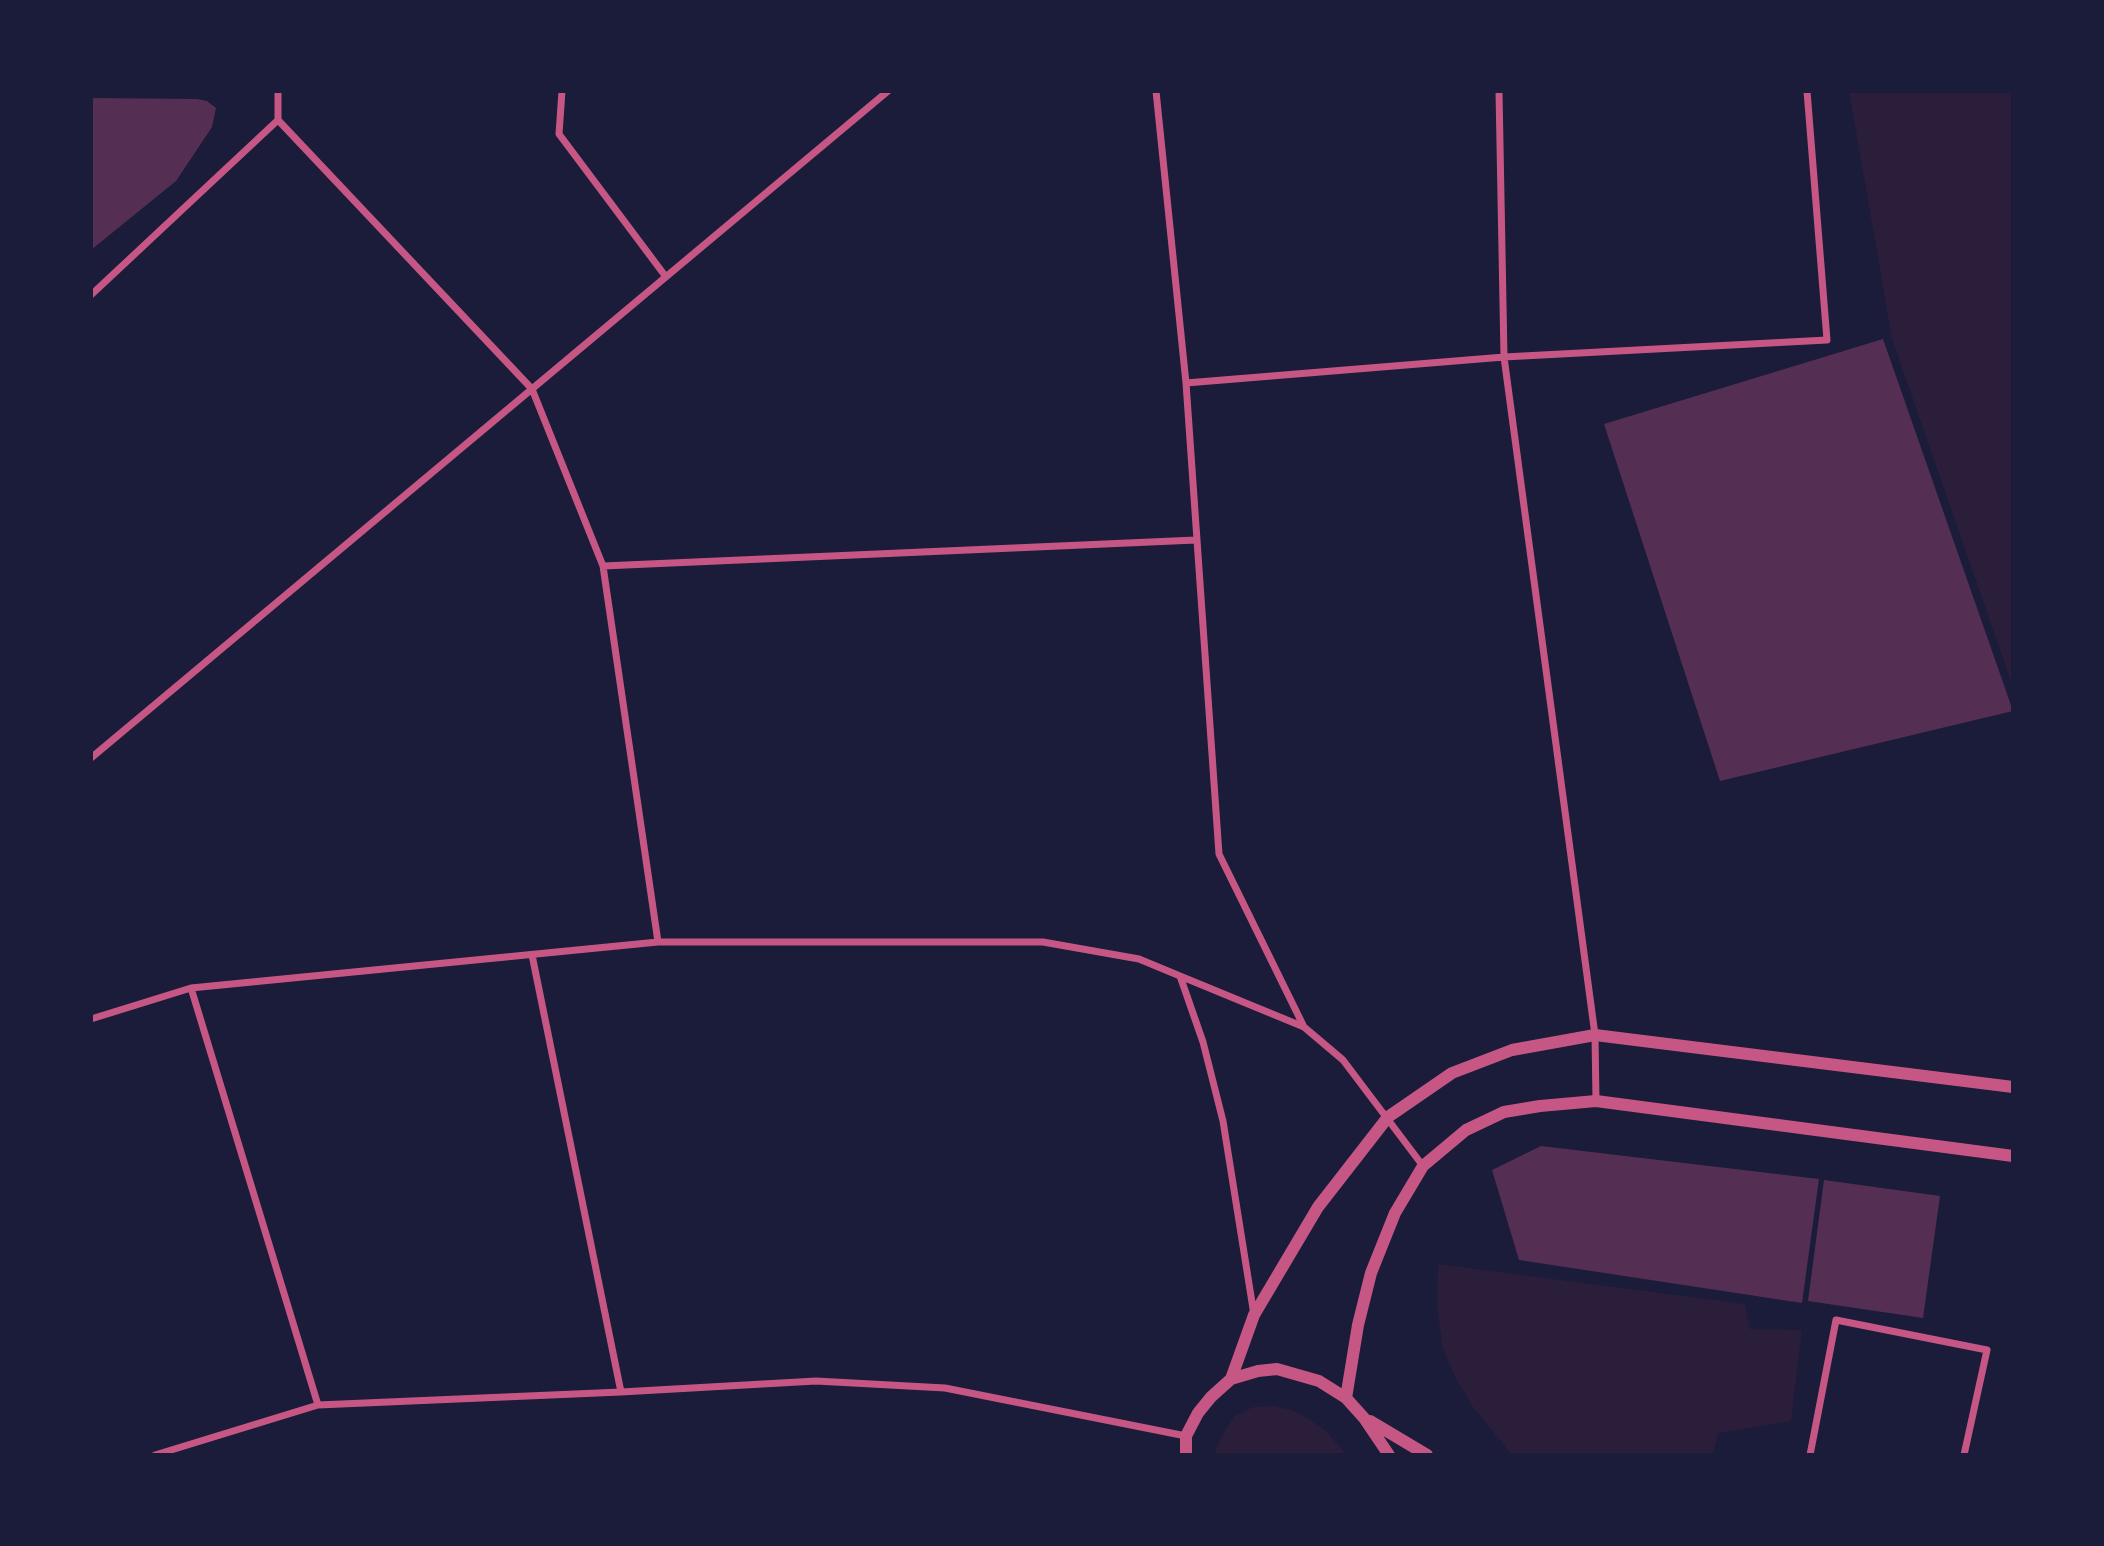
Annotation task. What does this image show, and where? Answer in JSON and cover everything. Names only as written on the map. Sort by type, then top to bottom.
[{"type":"street","points":[[278,91],[278,120],[532,389],[603,566],[658,942]]},
{"type":"street","points":[[562,91],[559,134],[666,277]]},
{"type":"street","points":[[91,758],[888,91]]},
{"type":"street","points":[[1156,91],[1186,383],[1219,854],[1304,1027]]},
{"type":"street","points":[[1499,91],[1504,358],[1595,1035],[1596,1101]]},
{"type":"street","points":[[1186,383],[1504,358],[1827,340],[1807,91]]},
{"type":"street","points":[[91,295],[278,120]]},
{"type":"street","points":[[603,566],[1196,540]]},
{"type":"street","points":[[91,1020],[191,988],[658,942],[1043,942],[1139,959],[1304,1027],[1343,1059],[1423,1166]]},
{"type":"street","points":[[532,955],[621,1392]]},
{"type":"street","points":[[1180,976],[1203,1042],[1223,1121],[1254,1315]]},
{"type":"street","points":[[191,988],[318,1405]]},
{"type":"street","points":[[1231,1379],[1254,1315],[1318,1207],[1388,1117],[1452,1073],[1512,1050],[1595,1035],[2013,1087]]},
{"type":"street","points":[[1346,1398],[1358,1325],[1371,1273],[1395,1213],[1423,1166],[1466,1130],[1504,1112],[1539,1105],[1596,1101],[2013,1156]]},
{"type":"street","points":[[1810,1455],[1836,1320],[1987,1350],[1964,1455]]},
{"type":"street","points":[[1186,1455],[1186,1436],[1198,1413],[1211,1397],[1231,1379],[1277,1369],[1319,1381],[1346,1398],[1390,1455]]},
{"type":"street","points":[[155,1455],[318,1405],[816,1381],[945,1388],[1186,1436]]},
{"type":"street","points":[[1364,1418],[1427,1455]]},
{"type":"shaded area","points":[[1849,91],[2013,91],[2013,687],[1892,339]]},
{"type":"shaded area","points":[[1438,1264],[1745,1304],[1750,1329],[1802,1330],[1791,1421],[1718,1433],[1713,1455],[1512,1455],[1473,1407],[1455,1377],[1443,1349],[1437,1309]]},
{"type":"shaded area","points":[[1273,1406],[1292,1410],[1310,1420],[1326,1431],[1347,1455],[1215,1455],[1224,1432],[1235,1416],[1253,1407]]},
{"type":"building","points":[[91,98],[197,99],[207,101],[216,108],[212,127],[176,181],[91,250]]},
{"type":"building","points":[[1883,339],[2013,711],[1720,781],[1604,424]]},
{"type":"building","points":[[1541,1146],[1819,1179],[1802,1303],[1519,1260],[1492,1170]]},
{"type":"building","points":[[1824,1180],[1940,1196],[1923,1318],[1808,1301]]}]
